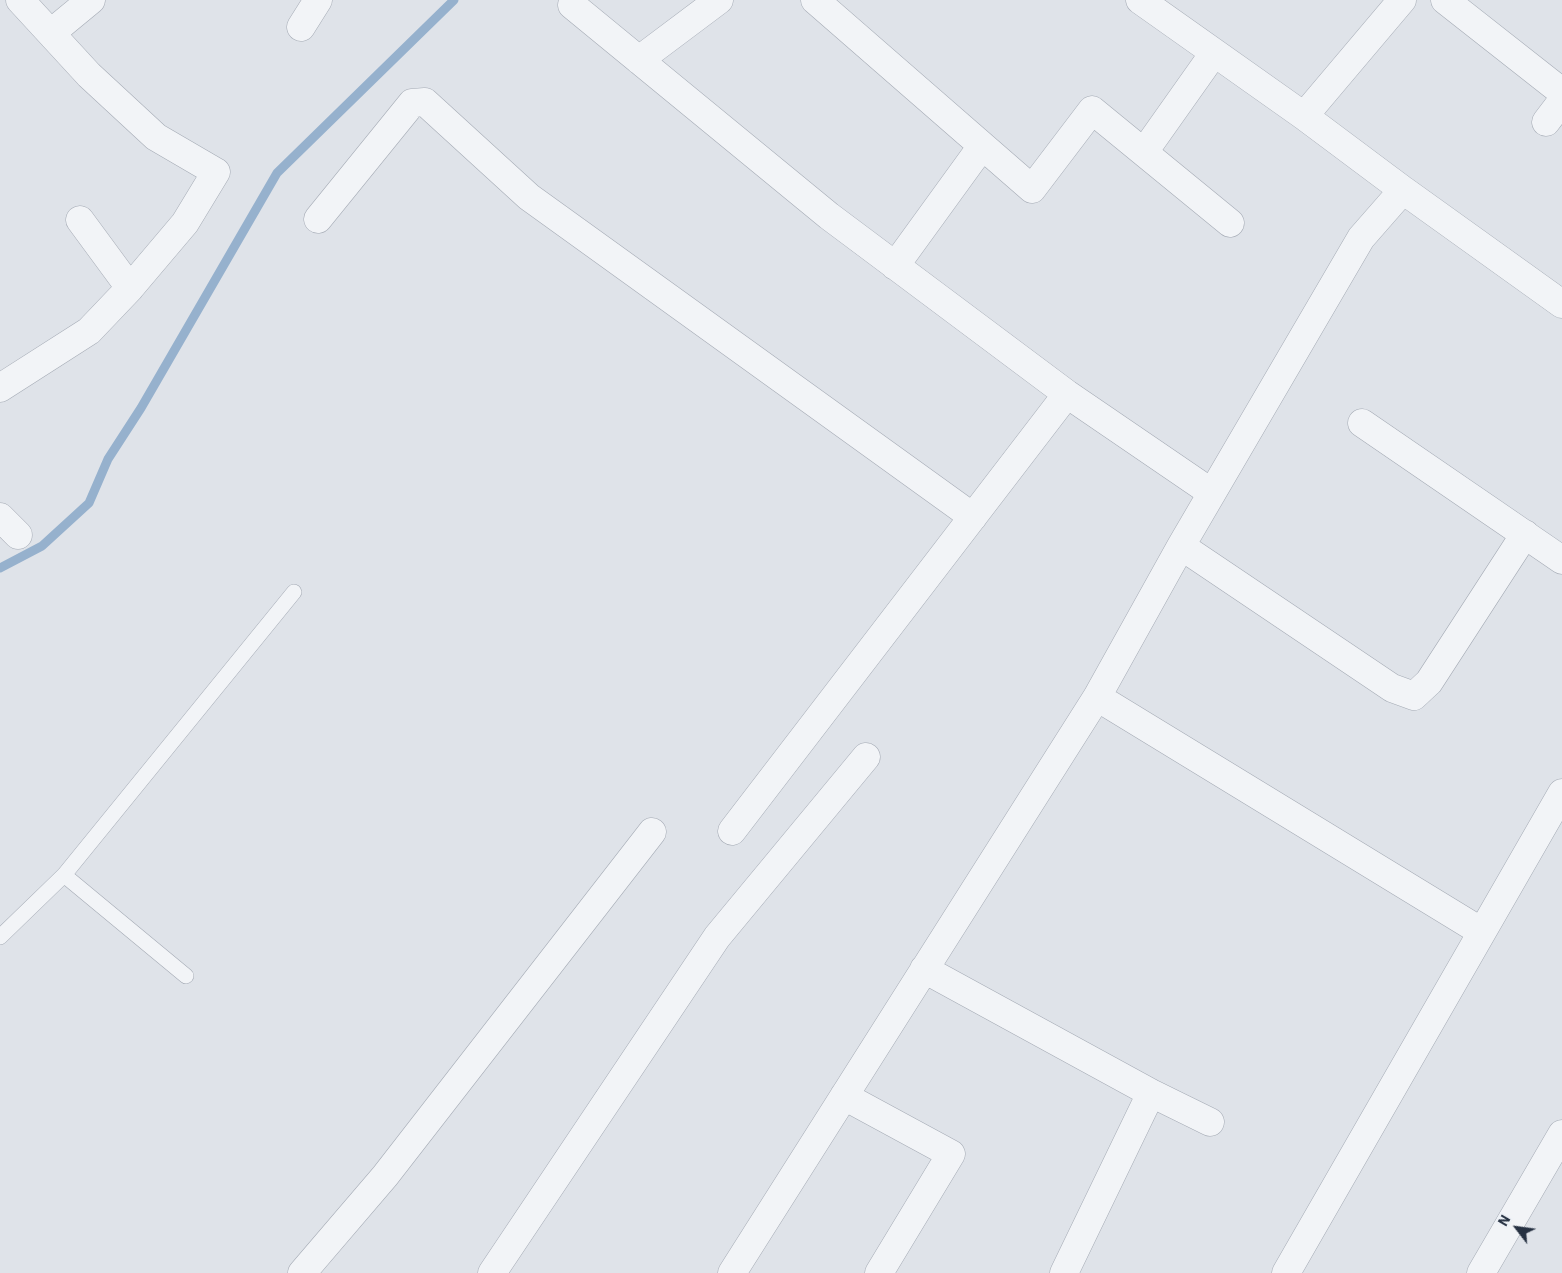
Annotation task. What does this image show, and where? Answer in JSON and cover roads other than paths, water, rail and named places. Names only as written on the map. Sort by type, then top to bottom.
[{"type":"street","points":[[0,388],[89,331],[130,288],[185,222],[216,172],[156,137],[90,75],[20,0]]},
{"type":"street","points":[[51,33],[92,0]]},
{"type":"street","points":[[301,27],[318,0]]},
{"type":"street","points":[[639,60],[719,0]]},
{"type":"street","points":[[815,0],[1032,189],[1092,110],[1230,223]]},
{"type":"street","points":[[1140,0],[1304,116],[1403,190],[1562,304]]},
{"type":"street","points":[[1304,116],[1402,0]]},
{"type":"street","points":[[1445,0],[1562,92]]},
{"type":"street","points":[[572,5],[829,216],[1067,394],[1212,493]]},
{"type":"street","points":[[1144,152],[1214,52]]},
{"type":"street","points":[[318,219],[412,103],[425,102],[529,197],[973,517]]},
{"type":"street","points":[[896,266],[982,146]]},
{"type":"street","points":[[732,1273],[1097,697],[1181,546],[1361,238],[1403,190]]},
{"type":"street","points":[[80,220],[130,288]]},
{"type":"street","points":[[732,831],[1067,394]]},
{"type":"street","points":[[1362,423],[1562,560]]},
{"type":"street","points":[[1181,546],[1392,688],[1414,696],[1429,682],[1525,534]]},
{"type":"street","points":[[1097,697],[1482,932]]},
{"type":"street","points":[[492,1273],[717,937],[866,757]]},
{"type":"street","points":[[1286,1273],[1562,793]]},
{"type":"street","points":[[302,1273],[385,1176],[652,832]]},
{"type":"street","points":[[924,969],[1151,1093],[1210,1122]]},
{"type":"street","points":[[1064,1273],[1151,1093]]},
{"type":"street","points":[[844,1096],[950,1154],[879,1273]]},
{"type":"street","points":[[1481,1273],[1562,1134]]},
{"type":"lane","points":[[0,937],[64,875],[294,592]]},
{"type":"lane","points":[[64,875],[186,976]]},
{"type":"waterway","points":[[0,568],[42,546],[89,503],[108,459],[141,408],[277,173],[454,0]]}]
